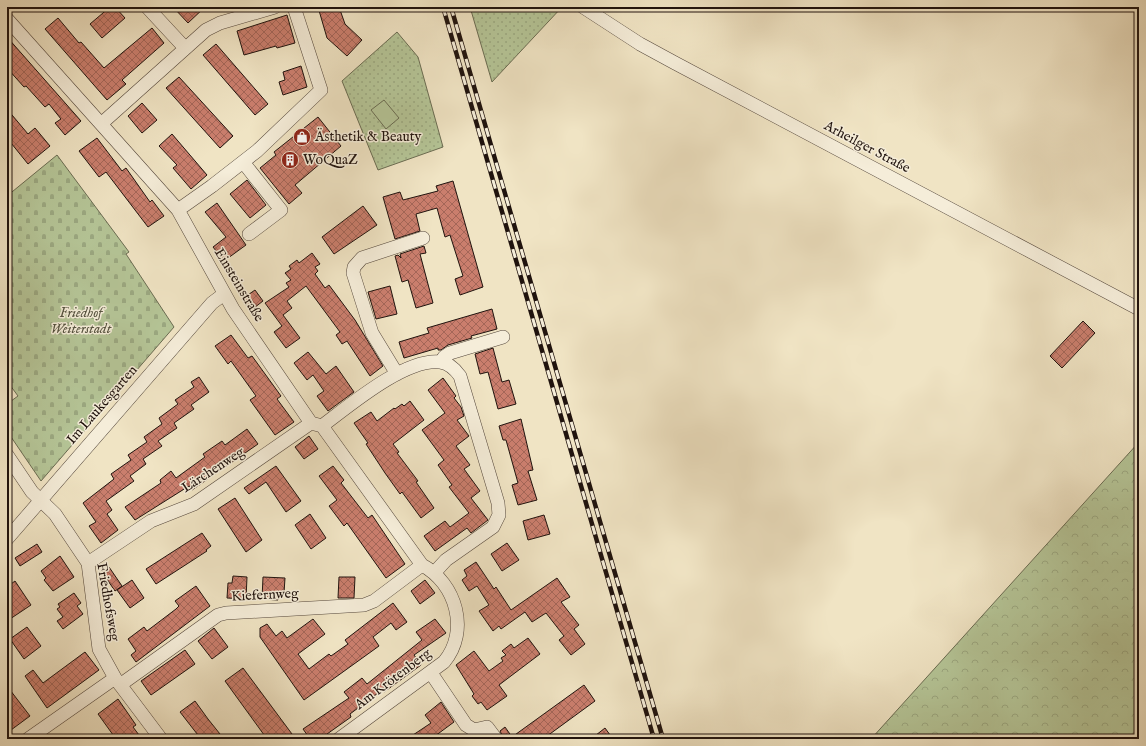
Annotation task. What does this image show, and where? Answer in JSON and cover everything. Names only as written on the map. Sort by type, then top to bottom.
[{"type":"street","points":[[148,7],[184,48]]},
{"type":"street","points":[[102,124],[184,48],[206,30],[275,7]]},
{"type":"street","points":[[178,210],[243,162],[320,90],[294,7]]},
{"type":"street","name":"Arheilger Straße","points":[[583,7],[640,44],[1139,310]]},
{"type":"street","name":"Einsteinstraße","points":[[7,19],[178,210],[224,294],[316,425],[422,565],[435,572]]},
{"type":"street","points":[[243,162],[281,210],[249,234]]},
{"type":"street","points":[[397,374],[372,333],[353,273],[354,267],[362,258],[423,238]]},
{"type":"street","name":"Im Laukesgarten","points":[[7,539],[212,303],[224,294]]},
{"type":"street","name":"Lärchenweg","points":[[88,563],[151,521],[194,504],[397,374],[426,363],[441,362],[444,357],[450,353],[504,337]]},
{"type":"street","points":[[435,572],[446,560],[493,527],[498,519],[499,510],[463,382],[454,369],[441,362]]},
{"type":"street","name":"Friedhofsweg","points":[[7,454],[32,492],[55,514],[88,563],[97,641],[103,656],[117,681],[161,739]]},
{"type":"street","name":"Kiefernweg","points":[[28,739],[220,614],[364,605],[374,601],[422,565]]},
{"type":"street","name":"Am Krötenberg","points":[[339,739],[431,673],[444,662],[451,652],[456,639],[458,625],[454,604],[435,572]]},
{"type":"street","points":[[431,673],[466,725],[474,730],[487,727],[496,739]]},
{"type":"green space","points":[[470,7],[562,7],[492,82]]},
{"type":"green space","points":[[397,32],[418,57],[443,147],[378,170],[342,81]]},
{"type":"green space","points":[[384,100],[399,118],[386,129],[371,110]]},
{"type":"green space","name":"Friedhof Weiterstadt","points":[[57,155],[129,252],[126,254],[174,327],[41,481],[7,431],[7,404],[18,396],[7,381],[7,196]]},
{"type":"green space","points":[[1139,442],[1139,739],[871,739]]},
{"type":"building","points":[[110,7],[115,7],[125,18],[102,38],[90,24]]},
{"type":"building","points":[[173,7],[205,7],[188,23]]},
{"type":"building","points":[[318,7],[339,7],[345,24],[362,40],[347,56],[327,38]]},
{"type":"building","points":[[287,15],[295,43],[277,48],[276,46],[244,55],[237,31]]},
{"type":"building","points":[[58,18],[79,43],[81,42],[104,68],[152,28],[164,43],[122,80],[126,84],[107,100],[45,29]]},
{"type":"building","points":[[7,37],[81,121],[65,135],[55,123],[61,119],[49,104],[45,107],[7,68]]},
{"type":"building","points":[[216,44],[268,104],[255,115],[203,55]]},
{"type":"building","points":[[301,66],[307,87],[283,95],[279,82],[285,80],[283,72]]},
{"type":"building","points":[[179,77],[233,136],[220,148],[166,88]]},
{"type":"building","points":[[142,103],[157,120],[142,133],[128,116]]},
{"type":"building","points":[[7,109],[28,134],[35,128],[50,146],[28,164],[7,138]]},
{"type":"building","name":"WoQuaZ","points":[[318,117],[341,146],[295,185],[302,193],[289,204],[260,168],[276,155],[274,152]]},
{"type":"building","points":[[172,134],[207,175],[191,189],[173,168],[177,165],[159,146]]},
{"type":"building","points":[[97,138],[122,171],[126,168],[150,202],[152,200],[164,216],[148,227],[106,172],[99,177],[79,151]]},
{"type":"building","points":[[247,180],[266,205],[250,218],[230,194]]},
{"type":"building","points":[[453,181],[483,287],[460,295],[455,279],[463,276],[450,235],[445,237],[437,208],[416,214],[420,231],[395,239],[383,197],[400,192],[403,200],[438,191],[436,186]]},
{"type":"building","points":[[217,203],[246,245],[224,261],[213,247],[226,237],[205,212]]},
{"type":"building","points":[[363,206],[377,225],[334,254],[322,237]]},
{"type":"building","points":[[424,246],[426,253],[420,254],[433,303],[416,308],[408,280],[402,282],[395,256],[398,255],[401,258],[400,254]]},
{"type":"building","points":[[312,253],[320,264],[315,267],[318,271],[315,274],[325,288],[329,285],[355,320],[383,366],[370,376],[347,341],[342,344],[336,335],[340,332],[306,286],[287,301],[292,308],[283,315],[300,338],[286,348],[274,332],[282,326],[265,303],[289,287],[286,283],[291,280],[285,273],[291,269],[289,266],[297,260],[299,263]]},
{"type":"building","points":[[390,286],[397,314],[376,319],[368,292]]},
{"type":"building","points":[[255,290],[263,301],[250,311],[242,299]]},
{"type":"building","points":[[492,309],[497,329],[471,336],[472,338],[448,345],[441,350],[438,350],[438,348],[404,358],[399,342],[429,333],[427,328]]},
{"type":"building","points":[[1083,321],[1095,333],[1062,368],[1050,356]]},
{"type":"building","points":[[231,335],[248,358],[252,356],[281,396],[277,399],[294,422],[275,435],[250,400],[256,396],[231,361],[228,364],[215,346]]},
{"type":"building","points":[[493,348],[502,382],[509,380],[516,404],[498,409],[488,372],[480,374],[475,354]]},
{"type":"building","points":[[308,352],[326,374],[336,366],[354,392],[328,411],[317,396],[324,391],[313,375],[307,380],[294,363]]},
{"type":"building","points":[[199,377],[209,392],[191,405],[194,409],[174,423],[177,428],[158,441],[162,446],[143,459],[146,464],[130,476],[134,481],[106,501],[112,510],[107,514],[118,530],[101,543],[89,526],[96,522],[83,503],[114,479],[111,474],[131,460],[128,455],[147,442],[144,437],[162,424],[159,418],[178,404],[175,400],[194,387],[191,382]]},
{"type":"building","points":[[443,378],[456,396],[454,398],[461,407],[464,416],[457,420],[469,436],[456,446],[470,465],[464,469],[480,491],[471,498],[488,520],[471,533],[467,528],[435,551],[424,536],[445,521],[450,527],[469,513],[449,487],[452,485],[438,465],[444,460],[422,430],[445,413],[428,390]]},
{"type":"building","points":[[410,401],[424,420],[393,444],[399,452],[397,453],[418,481],[416,482],[434,508],[421,518],[402,492],[400,494],[385,473],[366,444],[368,443],[354,423],[371,412],[377,421],[394,408],[395,409],[402,404],[404,406]]},
{"type":"building","points":[[521,419],[533,470],[528,471],[537,500],[518,505],[512,485],[518,483],[506,440],[503,440],[499,426]]},
{"type":"building","points":[[247,429],[258,444],[192,490],[189,486],[135,520],[125,507],[161,483],[160,480],[171,471],[176,478],[205,457],[203,454],[222,441],[225,445]]},
{"type":"building","points":[[309,436],[318,449],[304,459],[295,447]]},
{"type":"building","points":[[276,466],[301,501],[286,512],[266,482],[249,494],[244,488]]},
{"type":"building","points":[[333,466],[344,480],[341,483],[368,518],[372,515],[405,564],[386,578],[347,523],[344,526],[329,506],[337,500],[319,476]]},
{"type":"building","points":[[235,498],[262,540],[246,552],[218,509]]},
{"type":"building","points":[[310,514],[326,538],[311,549],[295,525]]},
{"type":"building","points":[[544,515],[550,534],[528,540],[523,521]]},
{"type":"building","points":[[202,533],[211,546],[206,550],[207,551],[156,584],[146,569]]},
{"type":"building","points":[[507,543],[519,560],[502,571],[491,554]]},
{"type":"building","points":[[37,544],[42,552],[20,566],[15,558]]},
{"type":"building","points":[[60,556],[74,577],[53,591],[44,580],[46,578],[41,571]]},
{"type":"building","points":[[476,562],[494,589],[496,587],[511,610],[557,578],[570,597],[561,602],[579,625],[574,629],[585,644],[571,655],[559,640],[564,636],[546,613],[532,622],[525,612],[501,629],[499,626],[493,631],[479,611],[489,605],[477,586],[469,591],[462,580],[467,576],[464,570]]},
{"type":"building","points":[[109,567],[122,586],[115,591],[102,572]]},
{"type":"building","points":[[233,576],[247,577],[246,599],[227,598],[228,583],[232,583]]},
{"type":"building","points":[[263,577],[285,578],[284,593],[279,593],[278,600],[262,599]]},
{"type":"building","points":[[339,577],[355,577],[354,598],[338,598]]},
{"type":"building","points":[[132,580],[144,598],[130,608],[117,590]]},
{"type":"building","points":[[425,580],[435,593],[420,604],[411,591]]},
{"type":"building","points":[[15,581],[31,605],[7,621],[7,587]]},
{"type":"building","points":[[196,586],[210,606],[136,662],[131,655],[136,651],[128,639],[144,627],[147,631],[176,609],[179,606],[175,601]]},
{"type":"building","points":[[74,593],[81,603],[77,606],[83,614],[63,629],[57,621],[63,617],[57,609],[60,607],[58,604]]},
{"type":"building","points":[[393,603],[407,622],[396,630],[391,623],[373,637],[379,646],[304,700],[260,637],[260,628],[267,624],[276,636],[282,631],[287,638],[313,619],[325,634],[298,654],[309,669],[329,654],[331,656],[348,644],[345,640]]},
{"type":"building","points":[[435,619],[446,633],[414,655],[421,665],[384,692],[382,690],[350,714],[351,717],[320,739],[310,739],[303,729],[349,698],[344,692],[362,678],[367,684],[422,640],[416,632]]},
{"type":"building","points":[[27,627],[41,646],[24,659],[10,639]]},
{"type":"building","points":[[214,628],[228,647],[212,659],[198,641]]},
{"type":"building","points":[[528,638],[540,654],[499,685],[507,696],[487,710],[481,702],[478,704],[472,696],[474,694],[456,665],[474,651],[489,671],[503,661],[501,658],[506,655],[502,651],[511,644],[514,648]]},
{"type":"building","points":[[185,650],[195,664],[151,695],[141,681]]},
{"type":"building","points":[[85,652],[99,670],[47,708],[25,676],[33,670],[43,683]]},
{"type":"building","points":[[243,668],[292,734],[285,739],[267,739],[225,681]]},
{"type":"building","points":[[584,685],[595,701],[543,739],[504,739],[500,731],[505,727],[512,737]]},
{"type":"building","points":[[7,686],[30,716],[11,730],[7,725]]},
{"type":"building","points":[[118,699],[136,725],[133,727],[142,739],[116,739],[98,714]]},
{"type":"building","points":[[195,701],[224,739],[201,739],[180,712]]},
{"type":"building","points":[[441,702],[454,722],[431,739],[407,739],[431,723],[425,715]]},
{"type":"building","points":[[605,728],[613,739],[591,739]]},
{"type":"railway","points":[[443,7],[654,739]]},
{"type":"railway","points":[[451,7],[663,739]]},
{"type":"place","name":"Ästhetik & Beauty","points":[[302,137]]},
{"type":"place","name":"WoQuaZ","points":[[290,160]]}]
